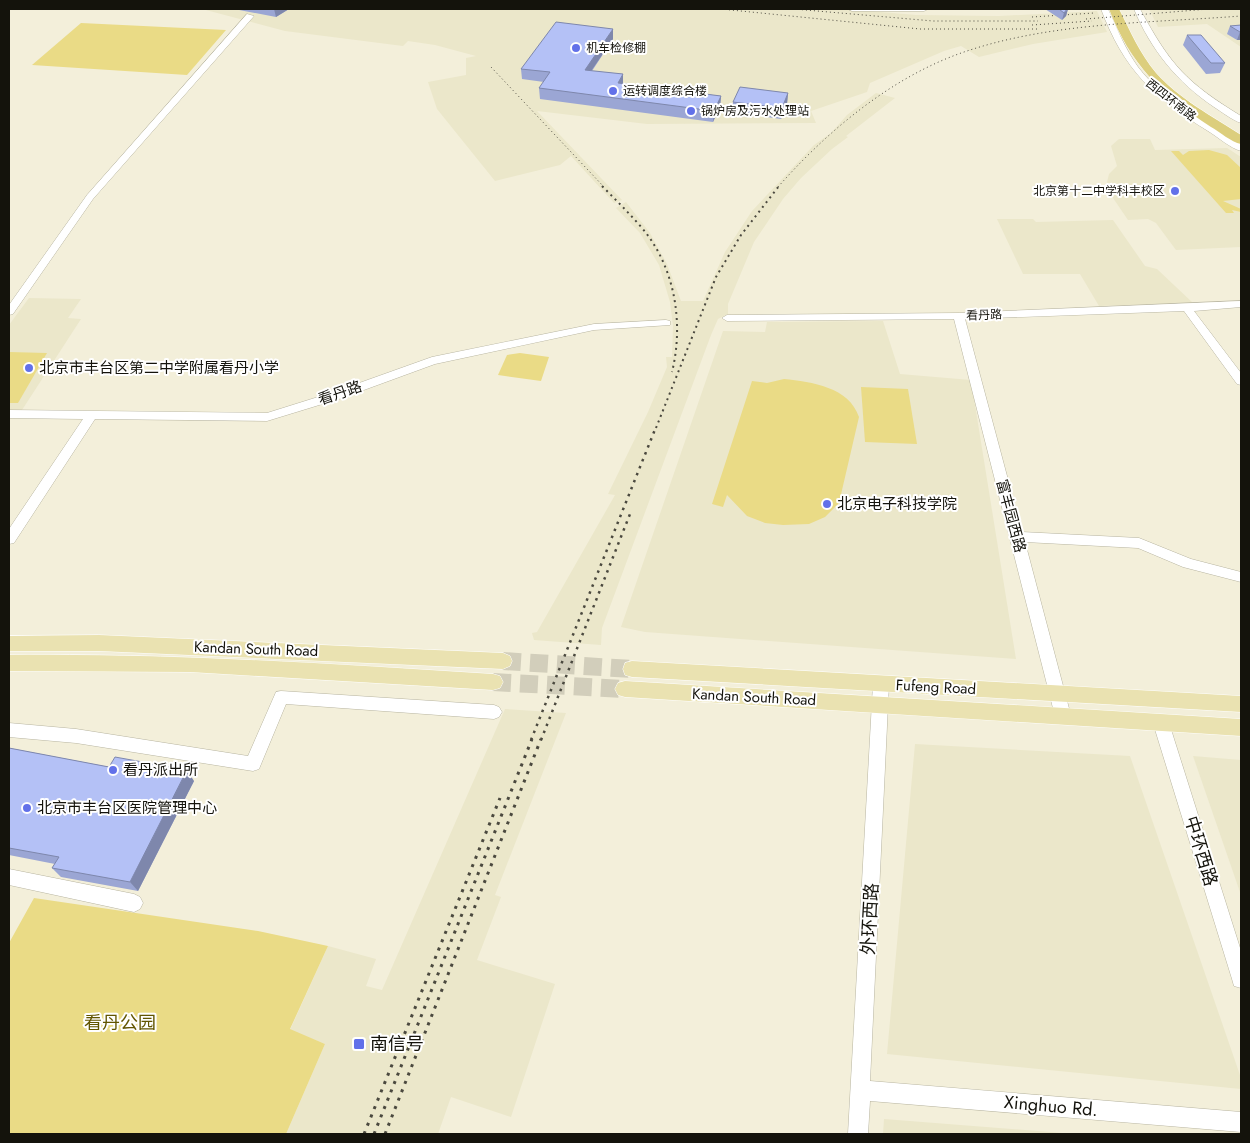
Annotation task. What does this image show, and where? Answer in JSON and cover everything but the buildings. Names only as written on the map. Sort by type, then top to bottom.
[{"type":"highway","name":"西四环南路","points":[[1114,9],[1139,57],[1167,89],[1241,140]]},
{"type":"highway","name":"西四环南路","points":[[1128,9],[1148,48],[1171,77],[1190,94],[1241,128]]},
{"type":"highway","points":[[1131,62],[1167,89]]},
{"type":"main road","name":"Kandan South Road","points":[[9,644],[98,643],[503,661]]},
{"type":"main road","name":"Kandan South Road","points":[[9,663],[91,661],[264,668],[493,682]]},
{"type":"main road","name":"Fufeng Road","points":[[632,670],[1241,704]]},
{"type":"main road","name":"Kandan South Road","points":[[626,690],[882,704]]},
{"type":"main road","name":"Fufeng Road","points":[[882,704],[1241,728]]},
{"type":"street","points":[[852,9],[924,9]]},
{"type":"street","name":"西四环南路","points":[[1104,9],[1131,62],[1139,73],[1173,104],[1241,148]]},
{"type":"street","name":"西四环南路","points":[[1137,9],[1157,46],[1173,68],[1198,91],[1241,120]]},
{"type":"street","points":[[9,312],[90,197],[250,16]]},
{"type":"street","name":"看丹路","points":[[727,318],[959,316],[1187,308],[1241,304]]},
{"type":"street","points":[[1187,308],[1241,381]]},
{"type":"street","name":"富丰园西路","points":[[959,316],[1063,716]]},
{"type":"street","name":"看丹路","points":[[9,414],[267,417],[338,395],[432,361],[594,327],[666,323]]},
{"type":"street","points":[[9,539],[92,415]]},
{"type":"street","points":[[1016,537],[1139,543],[1188,563],[1241,577]]},
{"type":"street","name":"外环西路","points":[[858,1134],[882,704],[881,684]]},
{"type":"street","points":[[9,730],[76,736],[253,764],[282,697],[494,712]]},
{"type":"street","name":"中环西路","points":[[1161,723],[1241,979]]},
{"type":"street","points":[[9,877],[134,903]]},
{"type":"street","name":"Xinghuo Rd.","points":[[861,1090],[1241,1122]]},
{"type":"shaded area","points":[[202,9],[845,9],[916,15],[999,16],[1097,11],[1107,32],[1033,44],[979,57],[961,46],[944,51],[870,83],[867,92],[811,111],[816,123],[647,124],[537,111],[622,200],[614,203],[571,156],[560,165],[495,181],[437,109],[428,82],[466,75],[466,58],[476,56],[435,45],[408,41],[403,46],[285,31]]},
{"type":"shaded area","points":[[1149,9],[1241,9],[1241,47],[1207,24],[1158,27]]},
{"type":"shaded area","points":[[876,93],[895,98],[846,136],[848,137],[801,178],[783,199],[754,242],[728,304],[728,314],[718,319],[711,335],[602,628],[601,645],[534,640],[532,633],[537,632],[615,495],[608,494],[648,412],[667,367],[666,357],[672,357],[673,326],[670,302],[659,265],[640,233],[616,208],[626,202],[650,233],[667,264],[681,301],[703,301],[725,252],[752,211],[814,145],[831,133],[847,115]]},
{"type":"shaded area","name":"北京第十二中学科丰校区","points":[[1119,139],[1150,139],[1155,150],[1227,148],[1241,157],[1241,247],[1176,250],[1156,223],[1148,219],[1128,220],[1111,195],[1107,182],[1109,174],[1117,166],[1111,146]]},
{"type":"shaded area","points":[[997,219],[1033,219],[1036,222],[1113,220],[1145,266],[1157,269],[1193,303],[1099,306],[1080,274],[1023,274]]},
{"type":"shaded area","name":"北京市丰台区第二中学附属看丹小学","points":[[29,298],[81,299],[68,318],[81,319],[22,410],[9,410],[9,325]]},
{"type":"shaded area","name":"北京电子科技学院","points":[[883,321],[900,374],[971,380],[1016,659],[645,632],[621,627],[723,331],[765,332],[767,322]]},
{"type":"shaded area","points":[[505,709],[566,713],[495,895],[501,897],[477,960],[555,984],[511,1117],[451,1097],[438,1134],[286,1134],[325,1044],[290,1030],[328,946],[376,959],[366,986],[382,990]]},
{"type":"shaded area","points":[[915,744],[1130,756],[1241,1078],[1241,1089],[887,1054]]},
{"type":"shaded area","points":[[1193,756],[1241,760],[1241,895]]},
{"type":"shaded area","points":[[884,1119],[1075,1134],[883,1134]]},
{"type":"green space","points":[[81,23],[226,30],[187,75],[32,65]]},
{"type":"green space","points":[[1209,150],[1227,155],[1241,168],[1241,199],[1223,201],[1241,209],[1241,212],[1232,210],[1234,213],[1226,213],[1171,151],[1179,151],[1183,155],[1189,151]]},
{"type":"green space","points":[[9,352],[47,353],[18,403],[9,403]]},
{"type":"green space","points":[[520,353],[549,357],[541,381],[498,375],[507,355]]},
{"type":"green space","points":[[784,379],[817,384],[838,393],[854,407],[859,417],[839,503],[825,517],[809,524],[783,525],[765,523],[747,516],[727,495],[723,507],[712,504],[752,381],[767,383]]},
{"type":"green space","points":[[861,387],[908,389],[917,444],[865,442]]},
{"type":"green space","name":"看丹公园","points":[[34,898],[258,931],[328,946],[290,1029],[325,1044],[286,1134],[9,1134],[9,943]]},
{"type":"tunnel","points":[[503,661],[632,669]]},
{"type":"tunnel","points":[[493,682],[625,689]]},
{"type":"railway","points":[[721,9],[920,29],[1039,29]]},
{"type":"railway","points":[[794,9],[933,21],[1038,21]]},
{"type":"railway","points":[[1086,19],[1209,9]]},
{"type":"railway","points":[[1032,17],[1094,13]]},
{"type":"railway","points":[[778,187],[818,145],[864,107],[914,74],[940,61],[967,51],[1000,41],[1068,29],[1241,16]]},
{"type":"railway","points":[[1032,25],[1092,21]]},
{"type":"railway","points":[[491,67],[604,187]]},
{"type":"railway","points":[[602,186],[637,222],[653,243],[669,278],[674,296],[677,334],[672,372]]},
{"type":"railway","points":[[656,428],[716,277],[741,235],[779,186]]},
{"type":"railway","points":[[531,740],[656,427]]},
{"type":"railway","points":[[541,740],[630,514]]},
{"type":"railway","points":[[374,1134],[532,739]]},
{"type":"railway","points":[[385,1134],[541,739]]},
{"type":"railway","points":[[364,1134],[500,798]]},
{"type":"place","name":"机车检修棚","points":[[576,48]]},
{"type":"place","name":"运转调度综合楼","points":[[613,91]]},
{"type":"place","name":"锅炉房及污水处理站","points":[[691,111]]},
{"type":"place","name":"北京第十二中学科丰校区","points":[[1175,191]]},
{"type":"place","name":"北京市丰台区第二中学附属看丹小学","points":[[29,368]]},
{"type":"place","name":"北京电子科技学院","points":[[827,504]]},
{"type":"place","name":"看丹派出所","points":[[113,770]]},
{"type":"place","name":"北京市丰台区医院管理中心","points":[[27,808]]},
{"type":"place","name":"南信号","points":[[359,1044]]}]
